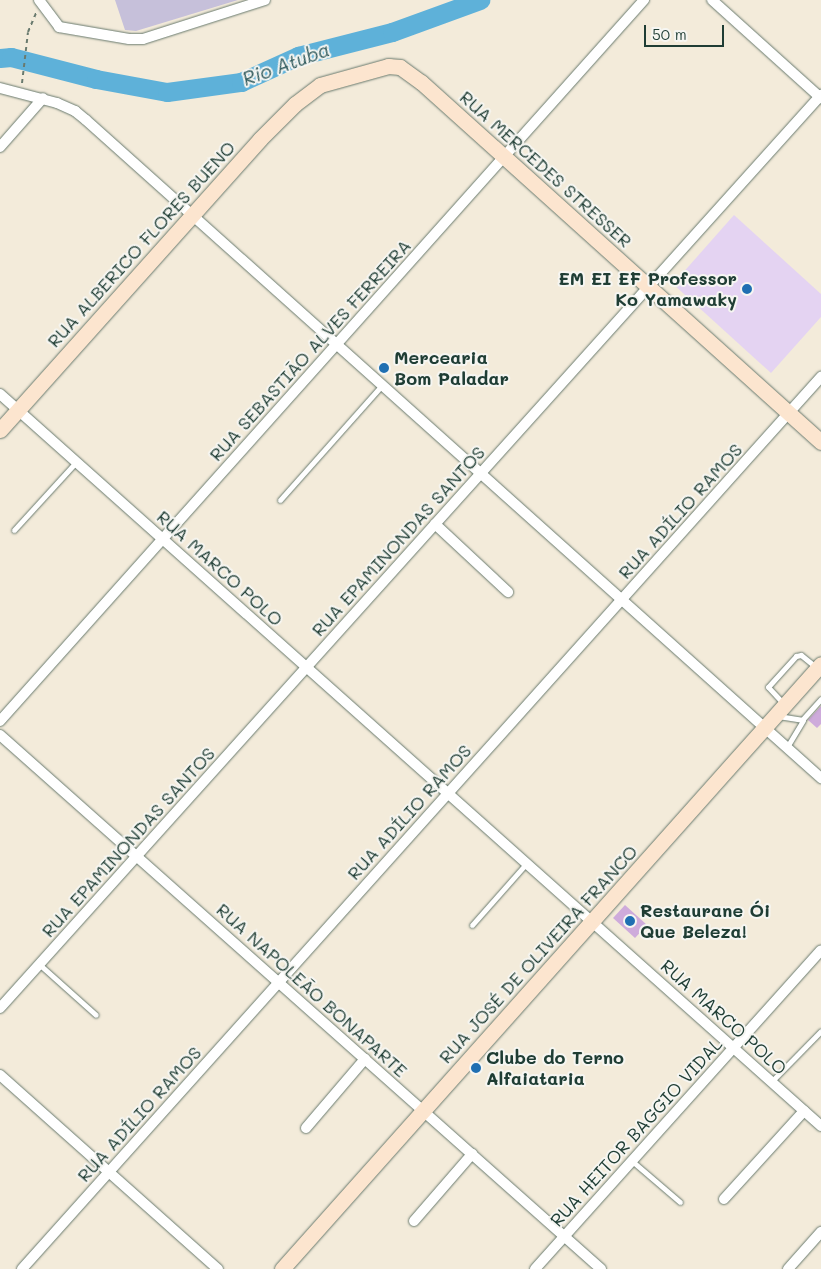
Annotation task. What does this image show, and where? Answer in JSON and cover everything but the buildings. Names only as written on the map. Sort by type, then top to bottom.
[{"type":"street","points":[[40,2],[60,27],[129,40],[143,39],[265,0]]},
{"type":"street","name":"RUA SEBASTIÃO ALVES FERREIRA","points":[[0,721],[644,0]]},
{"type":"street","points":[[712,0],[820,97]]},
{"type":"street","name":"RUA ALBERICO FLORES BUENO","points":[[0,430],[272,126],[314,88],[381,67],[400,67]]},
{"type":"street","name":"RUA MERCEDES STRESSER","points":[[400,67],[414,76],[821,442]]},
{"type":"street","points":[[0,88],[43,98],[75,111],[821,778]]},
{"type":"street","name":"RUA EPAMINONDAS SANTOS","points":[[0,1008],[820,97]]},
{"type":"street","points":[[0,146],[43,98]]},
{"type":"street","name":"RUA ADÍLIO RAMOS","points":[[22,1269],[821,378]]},
{"type":"street","name":"RUA MARCO POLO","points":[[0,394],[821,1126]]},
{"type":"street","points":[[435,524],[508,592]]},
{"type":"street","name":"RUA JOSÉ DE OLIVEIRA FRANCO","points":[[282,1269],[780,710],[819,669]]},
{"type":"street","name":"RUA NAPOLEÃO BONAPARTE","points":[[0,735],[602,1269]]},
{"type":"street","name":"RUA HEITOR BAGGIO VIDAL","points":[[535,1269],[821,950]]},
{"type":"street","points":[[306,1128],[366,1059]]},
{"type":"street","points":[[0,1075],[218,1269]]},
{"type":"street","points":[[724,1199],[804,1111]]},
{"type":"street","points":[[414,1220],[472,1154]]},
{"type":"street","points":[[788,1269],[821,1232]]},
{"type":"lane","points":[[280,500],[382,385]]},
{"type":"lane","points":[[14,530],[76,461]]},
{"type":"lane","points":[[803,720],[780,710],[769,690],[770,684],[799,654],[819,669]]},
{"type":"lane","points":[[787,747],[803,720],[821,699]]},
{"type":"lane","points":[[472,925],[526,863]]},
{"type":"lane","points":[[40,964],[96,1015]]},
{"type":"lane","points":[[772,1082],[821,1031]]},
{"type":"lane","points":[[632,1161],[680,1202]]},
{"type":"path","points":[[24,76],[26,47],[32,20],[40,2]]},
{"type":"shaded area","points":[[115,0],[238,0],[136,31],[125,30]]},
{"type":"shaded area","name":"EM EI EF Professor Ko Yamawaky","points":[[734,215],[821,294],[821,317],[771,373],[673,284]]},
{"type":"waterway","name":"Rio Atuba","points":[[0,58],[11,57],[96,79],[167,92],[241,82],[298,56],[392,32],[480,0]]},
{"type":"place","name":"EM EI EF Professor Ko Yamawaky","points":[[747,289]]},
{"type":"place","name":"Mercearia Bom Paladar","points":[[384,368]]},
{"type":"place","name":"Restaurane Ói Que Beleza!","points":[[630,921]]},
{"type":"place","name":"Clube do Terno Alfaiataria","points":[[476,1068]]}]
